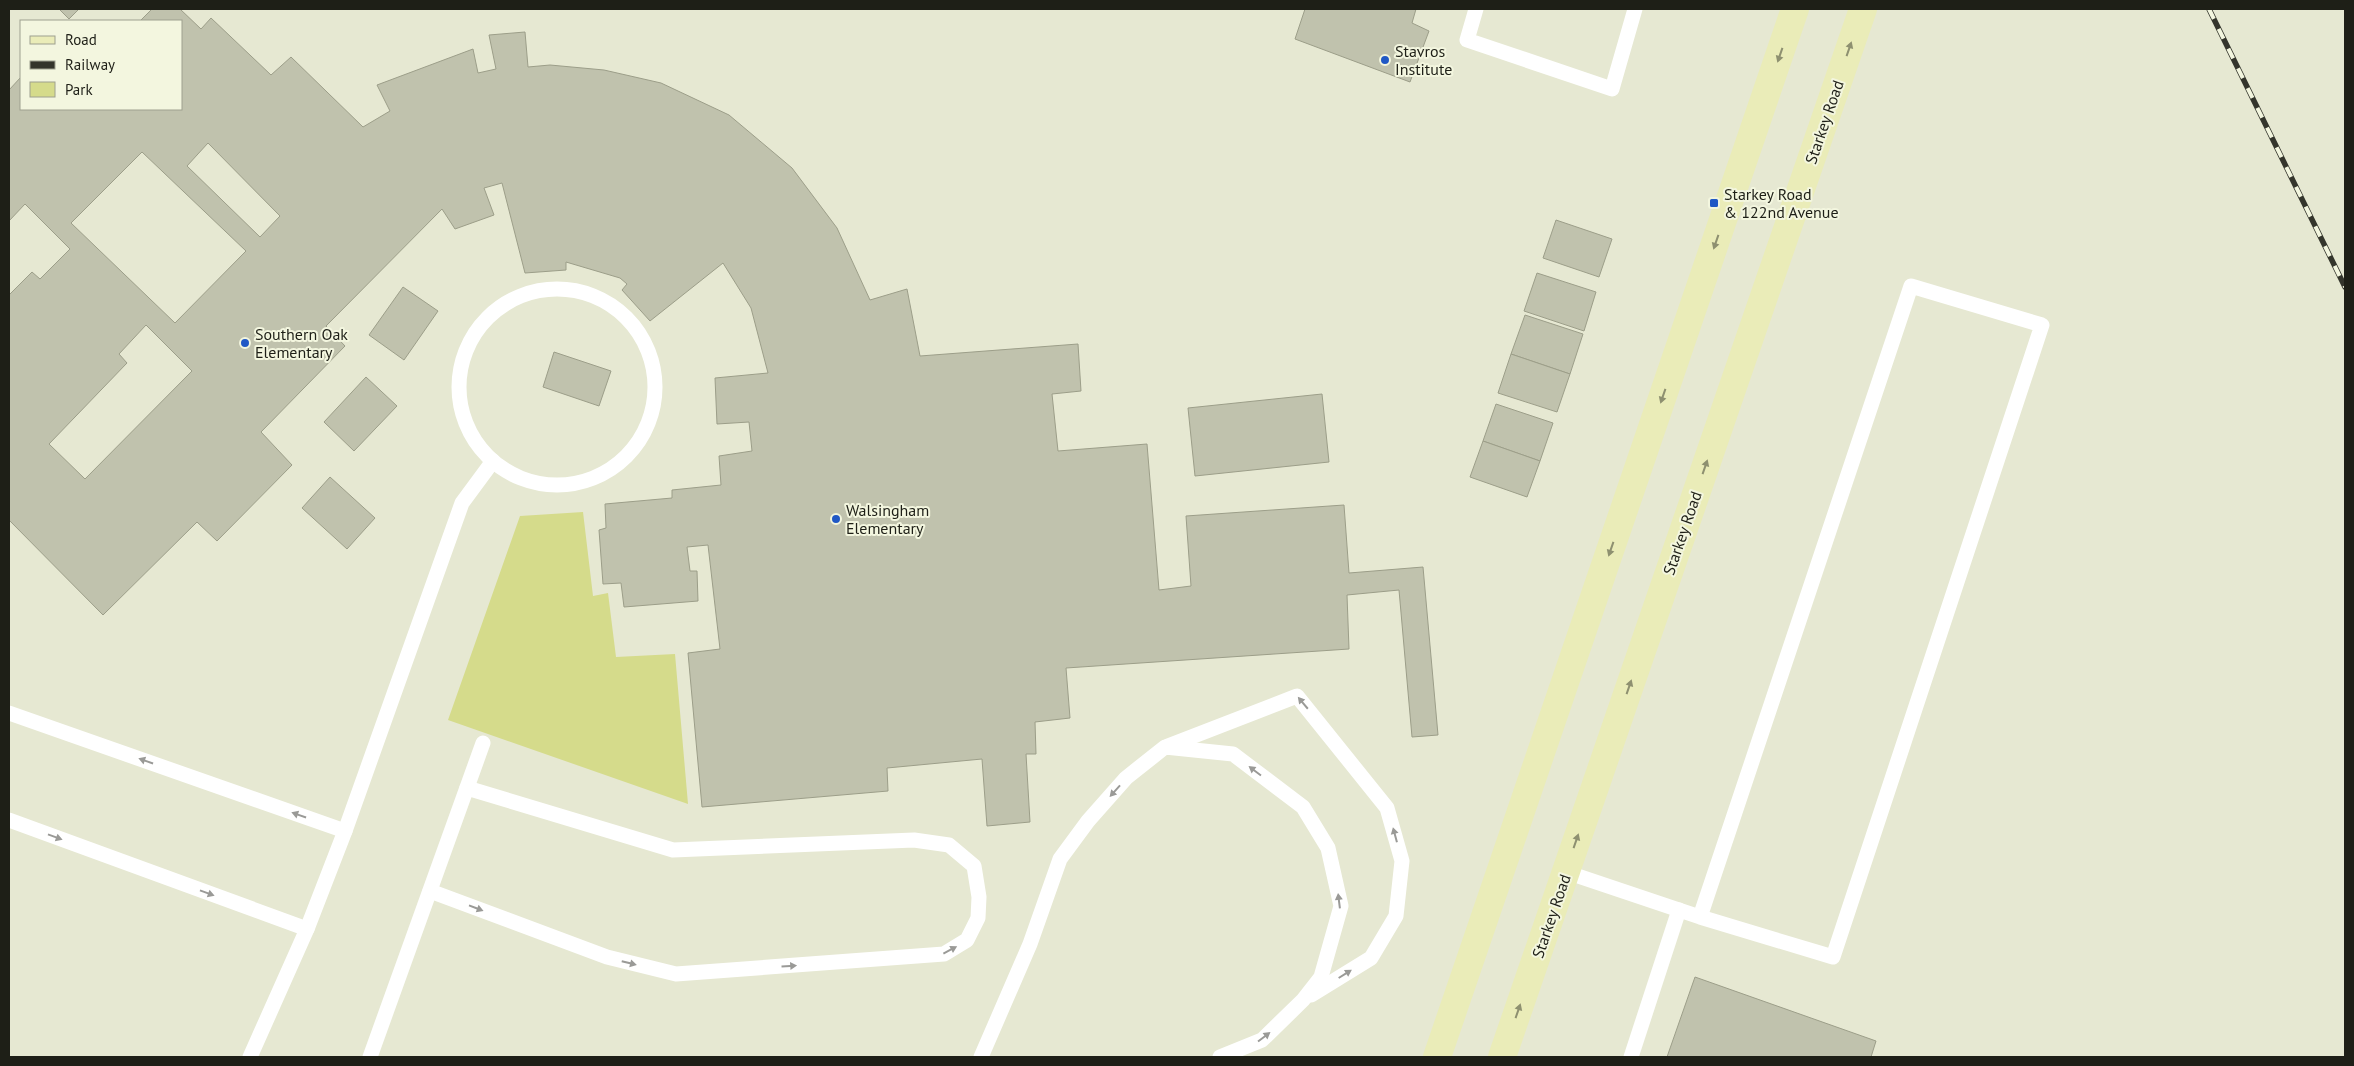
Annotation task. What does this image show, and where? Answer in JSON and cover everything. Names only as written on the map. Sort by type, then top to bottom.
[{"type":"main road","points":[[1438,1057],[1795,9]]},
{"type":"main road","name":"Starkey Road","points":[[1502,1057],[1863,9]]},
{"type":"lane","points":[[1476,9],[1467,40],[1612,89],[1635,9]]},
{"type":"lane","points":[[1566,872],[1700,917],[1833,958],[2042,325],[1911,286],[1700,917]]},
{"type":"lane","points":[[557,288],[590,294],[620,310],[641,334],[653,362],[656,393],[649,424],[633,450],[609,470],[581,482],[550,485],[520,477],[493,461],[471,435],[460,403],[460,369],[472,337],[494,311],[523,294],[557,288]]},
{"type":"lane","points":[[250,1057],[307,929],[345,831],[462,503],[493,461]]},
{"type":"lane","points":[[981,1057],[1030,944],[1060,859],[1088,821],[1126,778],[1165,747],[1297,696],[1387,808],[1402,861],[1396,916],[1371,958],[1303,1000]]},
{"type":"lane","points":[[9,713],[345,831]]},
{"type":"lane","points":[[370,1057],[483,743]]},
{"type":"lane","points":[[1165,747],[1233,754],[1303,807],[1328,848],[1341,906],[1321,977],[1303,1000],[1262,1040],[1220,1057]]},
{"type":"lane","points":[[430,891],[607,957],[676,974],[944,954],[967,940],[978,918],[979,897],[974,866],[949,845],[914,840],[673,850],[467,788]]},
{"type":"lane","points":[[9,820],[307,929]]},
{"type":"lane","points":[[1631,1057],[1679,910]]},
{"type":"green space","points":[[583,512],[593,596],[608,593],[616,657],[675,654],[688,804],[448,720],[520,516]]},
{"type":"building","points":[[59,9],[79,9],[69,19]]},
{"type":"building","points":[[152,9],[180,9],[201,29],[211,18],[271,75],[291,57],[363,127],[390,111],[377,85],[473,49],[478,73],[496,69],[489,35],[525,32],[528,67],[550,65],[604,70],[661,83],[729,115],[792,168],[837,228],[870,300],[907,289],[920,356],[1078,344],[1081,391],[1052,394],[1058,451],[1147,444],[1159,590],[1191,586],[1186,516],[1344,505],[1349,573],[1423,567],[1438,735],[1412,737],[1399,590],[1347,595],[1349,649],[1066,668],[1070,718],[1035,722],[1036,754],[1026,754],[1030,822],[987,826],[982,759],[887,768],[888,791],[702,807],[688,653],[720,649],[708,545],[687,547],[690,571],[697,571],[698,601],[624,607],[621,583],[603,584],[599,530],[606,528],[605,504],[672,498],[672,490],[721,485],[719,456],[752,451],[749,422],[717,424],[715,378],[768,373],[751,308],[723,263],[650,321],[622,290],[627,284],[620,278],[566,262],[566,270],[525,273],[502,183],[484,188],[494,215],[455,229],[442,209],[326,326],[345,346],[261,432],[292,465],[217,541],[197,522],[103,615],[9,520],[9,295],[32,272],[40,279],[70,249],[25,204],[9,221],[9,90],[20,78],[20,110],[182,110],[182,20],[141,20]],"holes":[[[208,143],[280,216],[260,237],[187,166]],[[142,152],[246,251],[175,323],[71,223]],[[146,325],[192,371],[85,479],[49,444],[127,363],[119,354]]]},
{"type":"building","name":"Stavros Institute","points":[[1305,9],[1416,9],[1412,23],[1429,31],[1410,82],[1295,39]]},
{"type":"building","points":[[1556,220],[1612,239],[1599,277],[1543,258]]},
{"type":"building","points":[[1537,273],[1596,292],[1584,331],[1524,311]]},
{"type":"building","points":[[403,287],[438,311],[404,360],[369,335]]},
{"type":"building","points":[[1525,315],[1583,334],[1570,374],[1511,354]]},
{"type":"building","points":[[554,352],[611,371],[599,406],[543,387]]},
{"type":"building","points":[[1511,354],[1570,374],[1557,412],[1498,393]]},
{"type":"building","points":[[366,377],[397,406],[354,451],[324,422]]},
{"type":"building","points":[[1322,394],[1329,462],[1195,476],[1188,408]]},
{"type":"building","points":[[1496,404],[1553,423],[1540,461],[1483,441]]},
{"type":"building","points":[[1483,441],[1540,461],[1527,497],[1470,477]]},
{"type":"building","points":[[330,477],[375,518],[347,549],[302,508]]},
{"type":"building","points":[[1695,977],[1876,1041],[1871,1057],[1667,1057]]},
{"type":"railway","points":[[2209,9],[2345,287]]},
{"type":"place","name":"Stavros Institute","points":[[1385,60]]},
{"type":"place","name":"Starkey Road & 122nd Avenue","points":[[1714,203]]},
{"type":"place","name":"Southern Oak Elementary","points":[[245,343]]},
{"type":"place","name":"Walsingham Elementary","points":[[836,519]]}]
